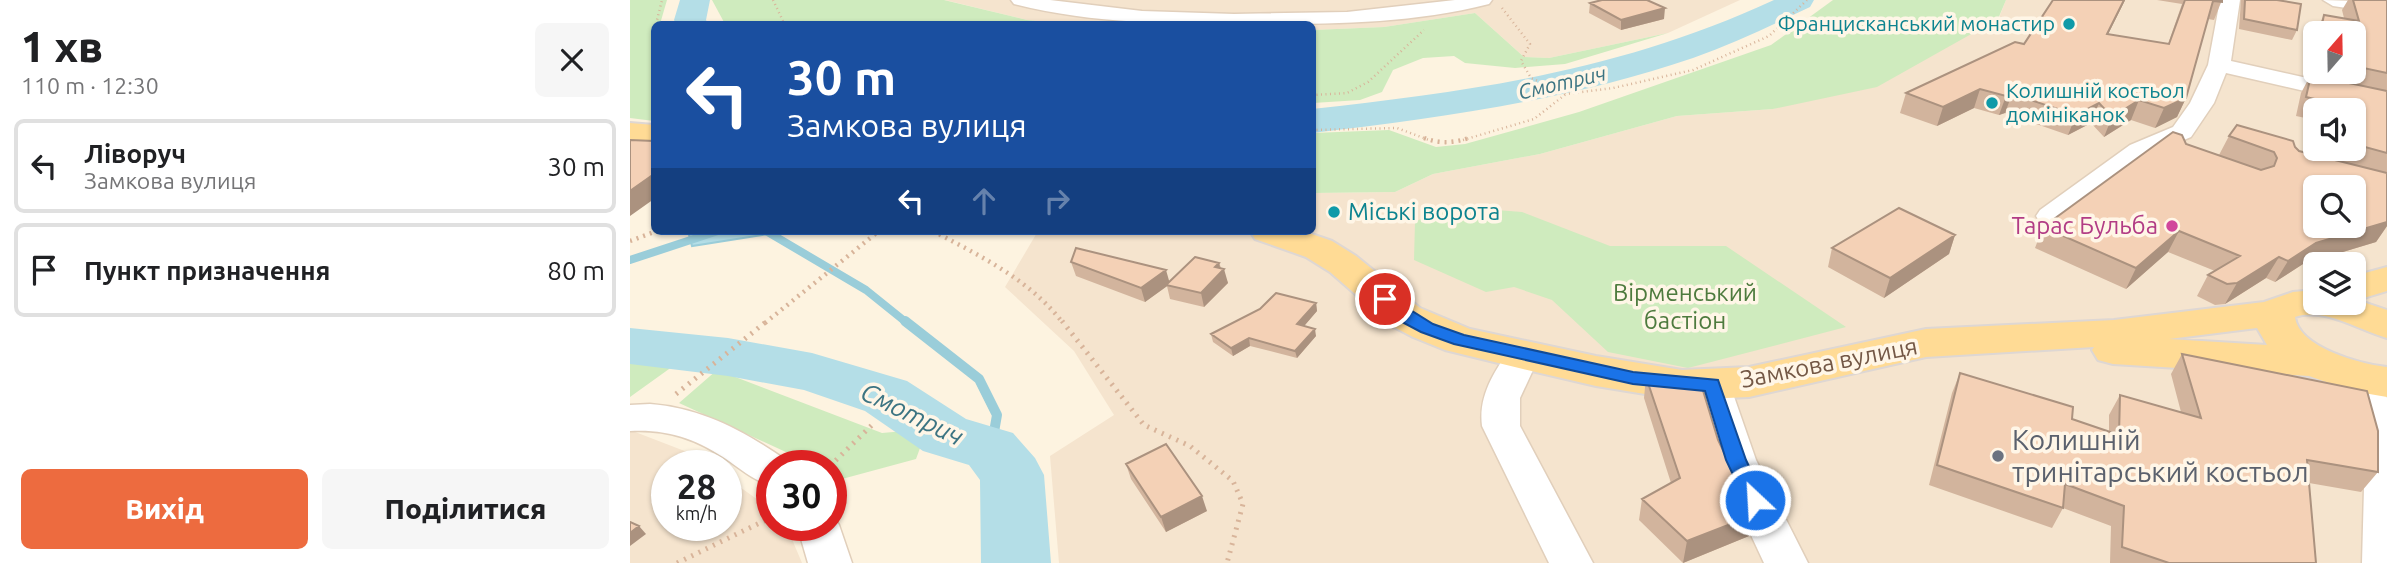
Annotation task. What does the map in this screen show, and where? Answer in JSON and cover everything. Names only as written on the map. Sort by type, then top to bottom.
[{"type":"main road","points":[[630,132],[651,134]]},
{"type":"main road","name":"Замкова вулиця","points":[[1279,235],[1319,249],[1342,264],[1406,317],[1427,328],[1460,340],[1523,355],[1652,381],[1712,385],[1749,382],[1887,350],[1964,339],[2114,333],[2275,313],[2283,306],[2303,304]]},
{"type":"main road","points":[[2366,285],[2387,278]]},
{"type":"main road","points":[[2275,313],[2273,321],[2286,341],[2316,362],[2374,381]]},
{"type":"main road","points":[[2364,315],[2387,326]]},
{"type":"main road","name":"Замкова вулиця","points":[[1964,339],[2316,362]]},
{"type":"street","points":[[1021,0],[1046,6],[1140,17],[1208,20],[1304,20],[1438,9],[1482,0]]},
{"type":"street","points":[[2050,216],[2139,150],[2184,143],[2218,65],[2230,0]]},
{"type":"street","points":[[2333,0],[2387,8]]},
{"type":"street","points":[[2218,65],[2387,103]]},
{"type":"street","points":[[1523,355],[1505,389],[1498,415],[1501,426],[1570,563]]},
{"type":"street","points":[[2374,381],[2384,452],[2384,563]]},
{"type":"street","points":[[1712,385],[1736,460],[1786,563]]},
{"type":"street","points":[[639,417],[677,419],[703,427],[756,461]]},
{"type":"street","points":[[823,541],[830,563]]},
{"type":"path","points":[[657,21],[662,0]]},
{"type":"path","points":[[773,0],[783,21]]},
{"type":"path","points":[[1494,0],[1530,44],[1521,61],[1531,78],[1566,94]]},
{"type":"path","points":[[1316,130],[1397,128],[1436,142],[1455,142],[1534,119],[1566,94],[1614,88],[1693,69],[1769,36],[1807,0]]},
{"type":"path","points":[[1316,95],[1347,93],[1368,82],[1422,35],[1438,9]]},
{"type":"path","points":[[630,241],[651,233]]},
{"type":"path","points":[[639,417],[874,235]]},
{"type":"path","points":[[941,235],[999,266],[1023,283],[1058,316],[1097,369],[1144,425],[1190,446],[1233,481],[1243,504],[1227,563]]},
{"type":"path","points":[[846,450],[873,424]]},
{"type":"path","points":[[677,563],[756,525]]},
{"type":"shaded area","points":[[945,0],[1740,0],[1668,33],[1549,58],[1524,57],[1475,13],[1384,27],[1316,30],[1316,21],[1027,20]]},
{"type":"shaded area","points":[[2006,0],[2387,0],[2387,563],[1059,563],[1050,456],[1114,415],[1074,351],[1005,287],[1036,235],[1316,235],[1316,193],[1395,192],[1433,174],[1540,154],[1677,116],[1773,109],[1998,20]]},
{"type":"shaded area","points":[[630,430],[682,450],[651,450],[651,541],[742,541],[742,488],[756,499],[756,541],[793,541],[802,563],[630,563]]},
{"type":"green space","points":[[630,0],[667,0],[661,21],[651,21],[651,121],[630,118]]},
{"type":"green space","points":[[712,0],[944,0],[1037,21],[723,21]]},
{"type":"green space","points":[[1833,0],[2006,0],[1998,19],[1877,87],[1773,109],[1677,116],[1540,154],[1433,174],[1395,192],[1316,193],[1316,133],[1389,130],[1436,147],[1465,144],[1579,112],[1771,45]]},
{"type":"green space","points":[[1475,13],[1524,57],[1549,58],[1668,33],[1565,64],[1515,68],[1465,63],[1454,56],[1423,58],[1393,70],[1382,92],[1360,100],[1316,103],[1316,30],[1384,27]]},
{"type":"green space","name":"Вірменський бастіон","points":[[1445,206],[1522,212],[1610,246],[1726,246],[1846,327],[1688,368],[1608,352],[1552,300],[1514,287],[1486,292],[1414,260],[1415,222]]},
{"type":"green space","points":[[630,360],[676,364],[630,397]]},
{"type":"green space","points":[[717,370],[882,433],[927,429],[916,459],[847,478],[847,450],[781,450],[679,403]]},
{"type":"water","points":[[689,235],[762,235],[692,246]]},
{"type":"building","points":[[1602,0],[1647,0],[1665,8],[1621,20],[1590,3]]},
{"type":"building","points":[[2053,0],[2124,0],[2107,34],[2169,44],[2185,0],[2222,0],[2222,2],[2213,1],[2186,98],[2164,108],[2139,100],[2112,117],[2099,103],[2076,115],[2012,94],[2006,96],[1980,89],[1943,107],[1906,93],[2015,42],[2024,44]]},
{"type":"building","points":[[2245,0],[2277,0],[2301,4],[2297,30],[2244,19]]},
{"type":"building","points":[[2353,0],[2387,0],[2387,73],[2366,69],[2366,21],[2359,21]]},
{"type":"building","points":[[2324,15],[2359,21],[2323,21]]},
{"type":"building","points":[[2309,84],[2354,84],[2387,91],[2387,153],[2366,147],[2366,98],[2306,97]]},
{"type":"building","points":[[2237,125],[2293,141],[2295,147],[2303,152],[2303,161],[2339,161],[2387,173],[2387,222],[2366,228],[2366,175],[2303,175],[2303,238],[2333,238],[2316,243],[2288,261],[2279,257],[2237,283],[2227,284],[2208,275],[2240,256],[2179,231],[2136,268],[2043,227],[2173,132],[2182,135],[2186,144],[2261,170],[2274,166],[2277,158],[2274,152],[2229,136]]},
{"type":"building","points":[[630,140],[651,141],[651,176],[630,191]]},
{"type":"building","points":[[1899,208],[1955,235],[1890,278],[1832,248]]},
{"type":"building","points":[[1076,248],[1166,270],[1141,288],[1071,262]]},
{"type":"building","points":[[1195,257],[1219,263],[1215,267],[1224,269],[1201,293],[1166,285]]},
{"type":"building","points":[[1276,293],[1316,303],[1297,324],[1315,329],[1295,351],[1249,338],[1231,348],[1211,334],[1260,309]]},
{"type":"building","points":[[2182,354],[2367,391],[2378,431],[2378,472],[2307,460],[2316,563],[2169,563],[2122,547],[2124,506],[2065,484],[2063,508],[1937,465],[1960,373],[2073,407],[2072,419],[2119,435],[2120,395],[2201,418]]},
{"type":"building","points":[[1646,377],[1701,384],[1718,440],[1754,515],[1687,541],[1642,499],[1680,478]]},
{"type":"building","points":[[1166,444],[1202,496],[1161,517],[1126,464]]},
{"type":"building","points":[[630,522],[639,526],[630,533]]},
{"type":"waterway","name":"Смотрич","points":[[690,21],[695,0]]},
{"type":"waterway","name":"Смотрич","points":[[1316,121],[1500,96],[1623,69],[1683,50],[1799,0]]},
{"type":"waterway","points":[[630,260],[706,235]]},
{"type":"waterway","points":[[773,235],[866,290],[907,323]]},
{"type":"waterway","points":[[905,321],[979,379],[997,415],[991,449]]},
{"type":"waterway","name":"Смотрич","points":[[630,346],[728,357],[812,372],[886,396],[945,435],[991,449],[1012,475],[1016,563]]},
{"type":"place","name":"Францисканський монастир","points":[[2069,24]]},
{"type":"place","name":"Колишній костьол домініканок","points":[[1992,103]]},
{"type":"place","name":"Міські ворота","points":[[1334,212]]},
{"type":"place","name":"Тарас Бульба","points":[[2172,226]]},
{"type":"place","name":"Колишній тринітарський костьол","points":[[1998,456]]},
{"type":"route","points":[[1385,299],[1406,317],[1460,340],[1633,378],[1682,385],[1712,385],[1736,460],[1755,500]]}]
